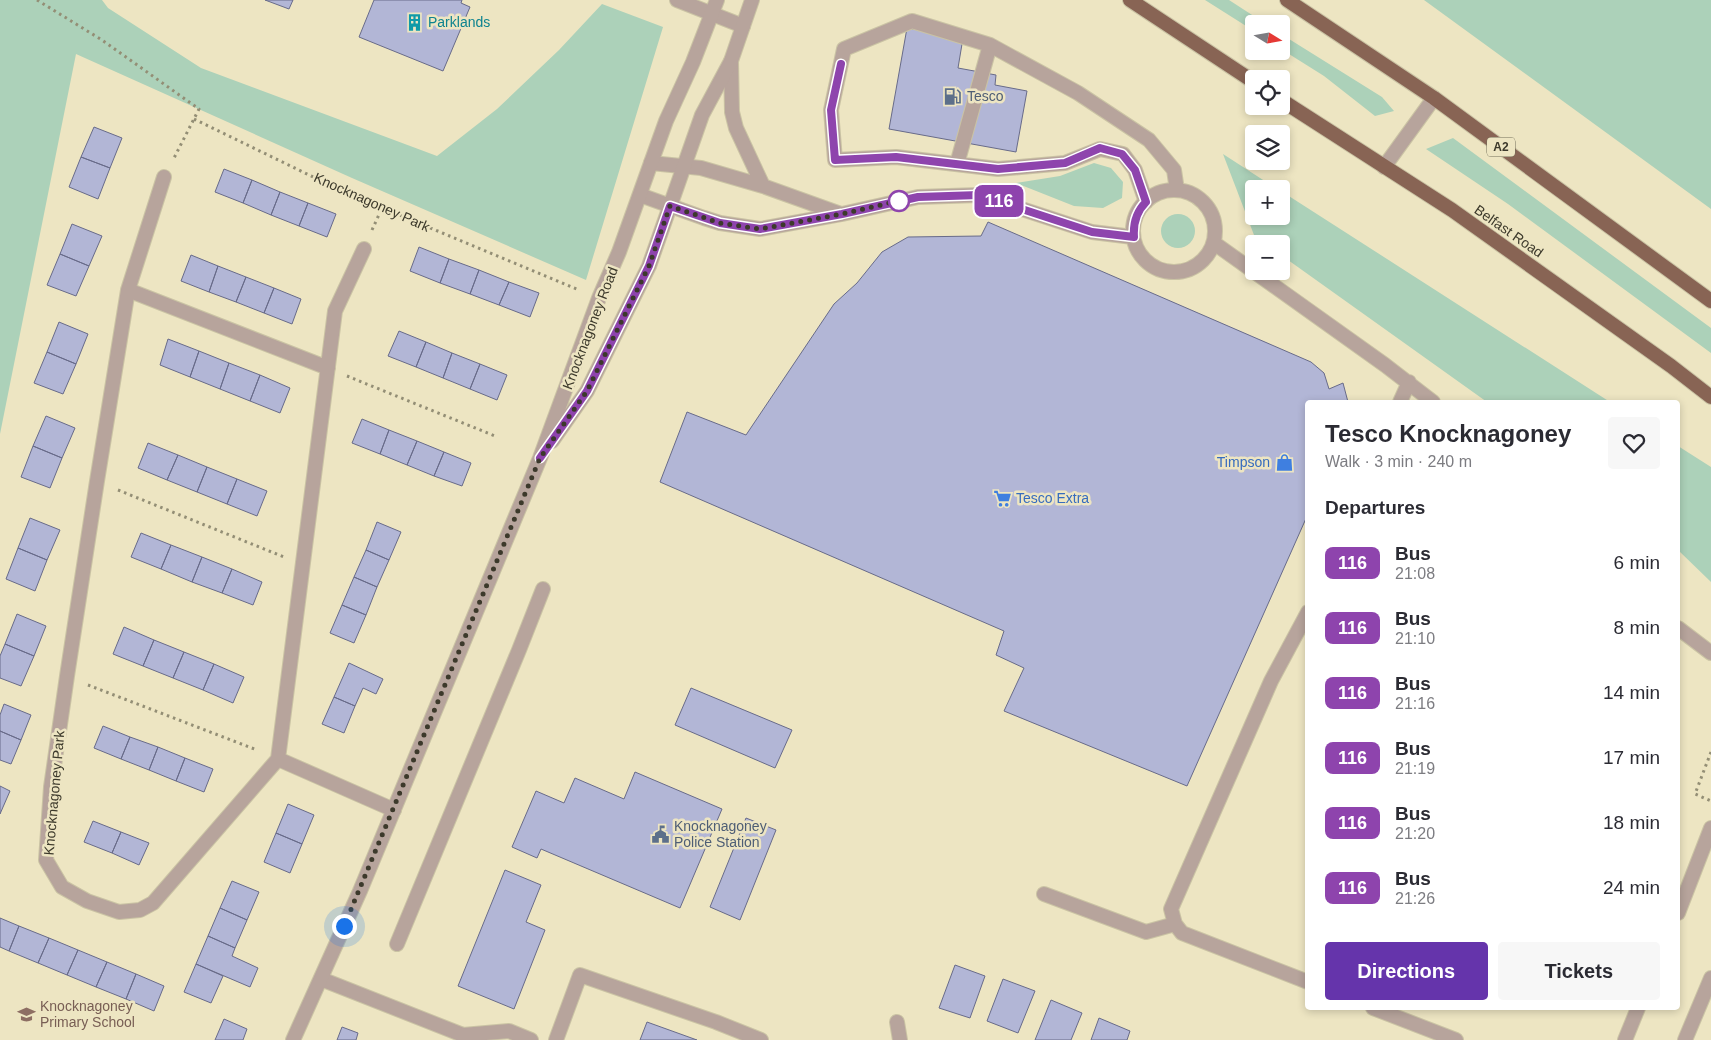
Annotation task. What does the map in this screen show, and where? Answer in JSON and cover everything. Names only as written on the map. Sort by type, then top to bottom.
[{"type":"highway","points":[[1130,0],[1245,76]]},
{"type":"highway","name":"A2","points":[[1287,0],[1434,98],[1711,300]]},
{"type":"highway","name":"Belfast Road","points":[[1290,106],[1452,210],[1671,366],[1711,397]]},
{"type":"street","points":[[677,0],[743,26]]},
{"type":"street","name":"Knocknagoney Road","points":[[293,1040],[394,810],[540,458],[599,298],[619,252],[666,122],[693,62],[717,0]]},
{"type":"street","points":[[540,458],[587,391],[649,266],[702,115],[731,61],[752,0]]},
{"type":"street","points":[[1146,202],[1135,170],[1122,154],[1100,148],[1065,163],[998,169],[896,157],[835,160],[831,110],[844,49],[912,21],[990,45],[1078,93],[1149,140],[1174,170],[1177,190]]},
{"type":"street","points":[[957,164],[990,45]]},
{"type":"street","points":[[731,61],[732,112],[736,128],[763,186]]},
{"type":"street","points":[[1384,167],[1434,98]]},
{"type":"street","points":[[651,163],[701,168],[763,186],[842,214]]},
{"type":"street","name":"Knocknagoney Park","points":[[164,177],[128,290],[96,481],[51,787],[46,860],[62,887],[87,901],[119,912],[140,910],[153,903],[278,758]]},
{"type":"street","points":[[1177,190],[1195,196],[1208,208],[1214,219],[1216,231],[1214,243],[1208,255],[1198,265],[1187,271],[1174,273],[1161,271],[1149,264],[1140,255],[1134,243],[1133,229],[1136,216],[1146,202],[1155,195],[1177,190]]},
{"type":"street","points":[[640,195],[712,221],[760,229],[842,214],[918,197],[979,195],[1092,232],[1134,237]]},
{"type":"street","points":[[1214,243],[1409,382],[1431,400]]},
{"type":"street","points":[[364,249],[335,311],[278,758],[394,810]]},
{"type":"street","points":[[128,290],[328,368]]},
{"type":"street","points":[[1401,400],[1409,382]]},
{"type":"street","points":[[397,944],[519,650],[542,589]]},
{"type":"street","points":[[1305,618],[1271,681],[1171,909],[1175,924],[1182,933],[1305,981]]},
{"type":"street","points":[[1680,630],[1711,653]]},
{"type":"street","points":[[1680,908],[1711,828]]},
{"type":"street","points":[[1044,894],[1146,932],[1175,924]]},
{"type":"street","points":[[556,1040],[580,975],[716,1022],[761,1040]]},
{"type":"street","points":[[1685,1040],[1711,978]]},
{"type":"street","points":[[321,979],[463,1035],[509,1031],[531,1040]]},
{"type":"street","points":[[1378,1010],[1456,1040]]},
{"type":"street","points":[[1625,1040],[1637,1010]]},
{"type":"street","points":[[897,1022],[900,1040]]},
{"type":"path","points":[[37,0],[102,40],[199,109],[164,177]]},
{"type":"path","name":"Knocknagoney Park","points":[[194,119],[342,191],[599,298]]},
{"type":"path","points":[[328,368],[495,436]]},
{"type":"path","points":[[96,481],[302,565]]},
{"type":"path","points":[[67,676],[278,758]]},
{"type":"path","points":[[1711,752],[1695,794],[1711,801]]},
{"type":"green space","points":[[0,0],[102,0],[108,8],[201,68],[437,156],[497,109],[559,50],[602,4],[663,27],[586,280],[352,178],[76,54],[0,434]]},
{"type":"green space","points":[[1205,0],[1229,0],[1252,15],[1245,15],[1245,25]]},
{"type":"green space","points":[[1424,0],[1711,0],[1711,209]]},
{"type":"green space","points":[[1290,40],[1382,97],[1394,111],[1375,116],[1324,76],[1290,55]]},
{"type":"green space","points":[[1453,138],[1711,328],[1711,353],[1508,204],[1426,149]]},
{"type":"green space","points":[[1223,154],[1263,180],[1245,180],[1245,211]]},
{"type":"green space","points":[[1094,163],[1111,168],[1123,182],[1122,198],[1103,208],[1074,206],[1016,183],[1060,176]]},
{"type":"green space","points":[[1290,197],[1607,400],[1484,400],[1290,261],[1290,235],[1254,235],[1250,225],[1290,225]]},
{"type":"green space","points":[[1178,214],[1190,219],[1195,231],[1190,243],[1178,248],[1166,243],[1161,231],[1166,219]]},
{"type":"green space","points":[[1680,447],[1711,467],[1711,582],[1680,552]]},
{"type":"building","points":[[265,0],[293,0],[289,9]]},
{"type":"building","name":"Parklands","points":[[374,0],[462,0],[461,3],[470,7],[443,71],[359,37]]},
{"type":"building","points":[[907,28],[963,38],[958,68],[996,75],[995,85],[1027,91],[1016,152],[889,129]]},
{"type":"building","points":[[94,127],[122,138],[110,168],[81,157]]},
{"type":"building","points":[[81,157],[110,168],[98,199],[69,187]]},
{"type":"building","points":[[224,169],[252,180],[243,203],[215,192]]},
{"type":"building","points":[[252,180],[280,192],[271,215],[243,203]]},
{"type":"building","points":[[280,192],[308,203],[299,226],[271,215]]},
{"type":"building","points":[[308,203],[336,214],[327,237],[299,226]]},
{"type":"building","name":"Tesco Extra","points":[[988,222],[1311,362],[1324,373],[1329,389],[1343,383],[1347,400],[1305,400],[1305,521],[1187,786],[1004,711],[1024,668],[996,655],[1004,631],[660,482],[687,412],[746,435],[834,304],[857,283],[882,252],[908,237],[981,236]]},
{"type":"building","points":[[72,224],[102,236],[89,266],[60,254]]},
{"type":"building","points":[[419,247],[449,259],[440,283],[410,271]]},
{"type":"building","points":[[60,254],[89,266],[76,296],[47,285]]},
{"type":"building","points":[[191,255],[218,266],[209,292],[181,281]]},
{"type":"building","points":[[449,259],[479,270],[470,294],[440,283]]},
{"type":"building","points":[[218,266],[246,277],[236,302],[209,292]]},
{"type":"building","points":[[479,270],[509,282],[499,305],[470,294]]},
{"type":"building","points":[[246,277],[274,288],[264,313],[236,302]]},
{"type":"building","points":[[509,282],[539,293],[530,317],[499,305]]},
{"type":"building","points":[[274,288],[301,299],[292,324],[264,313]]},
{"type":"building","points":[[59,322],[88,334],[76,364],[47,352]]},
{"type":"building","points":[[399,331],[426,342],[416,367],[388,356]]},
{"type":"building","points":[[168,339],[199,351],[190,377],[160,365]]},
{"type":"building","points":[[426,342],[452,353],[443,378],[416,367]]},
{"type":"building","points":[[199,351],[229,363],[220,389],[190,377]]},
{"type":"building","points":[[47,352],[76,364],[63,394],[34,383]]},
{"type":"building","points":[[452,353],[480,364],[470,389],[443,378]]},
{"type":"building","points":[[229,363],[260,375],[250,401],[220,389]]},
{"type":"building","points":[[480,364],[507,375],[497,400],[470,389]]},
{"type":"building","points":[[260,375],[290,388],[280,413],[250,401]]},
{"type":"building","points":[[46,416],[75,428],[62,458],[33,446]]},
{"type":"building","points":[[362,419],[389,430],[380,454],[352,443]]},
{"type":"building","points":[[389,430],[417,441],[407,465],[380,454]]},
{"type":"building","points":[[417,441],[444,452],[434,476],[407,465]]},
{"type":"building","points":[[148,443],[178,455],[167,480],[138,468]]},
{"type":"building","points":[[33,446],[62,458],[50,488],[21,477]]},
{"type":"building","points":[[444,452],[471,463],[462,486],[434,476]]},
{"type":"building","points":[[178,455],[207,467],[197,492],[167,480]]},
{"type":"building","points":[[207,467],[237,479],[227,504],[197,492]]},
{"type":"building","points":[[237,479],[267,491],[257,516],[227,504]]},
{"type":"building","points":[[30,518],[60,530],[47,560],[18,548]]},
{"type":"building","points":[[377,522],[401,532],[389,560],[366,550]]},
{"type":"building","points":[[141,533],[171,545],[161,569],[131,557]]},
{"type":"building","points":[[171,545],[202,557],[192,582],[161,569]]},
{"type":"building","points":[[18,548],[47,560],[35,591],[6,579]]},
{"type":"building","points":[[366,550],[389,560],[377,587],[354,577]]},
{"type":"building","points":[[202,557],[232,569],[222,593],[192,582]]},
{"type":"building","points":[[232,569],[262,582],[253,605],[222,593]]},
{"type":"building","points":[[354,577],[377,587],[366,615],[342,605]]},
{"type":"building","points":[[342,605],[366,615],[354,643],[330,633]]},
{"type":"building","points":[[17,614],[46,626],[34,656],[5,644]]},
{"type":"building","points":[[124,627],[154,640],[143,666],[113,654]]},
{"type":"building","points":[[154,640],[184,652],[173,678],[143,666]]},
{"type":"building","points":[[5,644],[34,656],[21,686],[0,678],[0,656]]},
{"type":"building","points":[[184,652],[214,664],[203,690],[173,678]]},
{"type":"building","points":[[349,663],[383,679],[376,694],[363,688],[355,706],[334,697]]},
{"type":"building","points":[[214,664],[244,677],[233,703],[203,690]]},
{"type":"building","points":[[691,688],[792,730],[775,768],[675,725]]},
{"type":"building","points":[[334,697],[355,706],[344,733],[322,724]]},
{"type":"building","points":[[4,704],[31,715],[21,740],[0,731],[0,715]]},
{"type":"building","points":[[103,726],[130,737],[121,759],[94,748]]},
{"type":"building","points":[[0,731],[21,740],[11,764],[0,760]]},
{"type":"building","points":[[130,737],[158,747],[149,770],[121,759]]},
{"type":"building","points":[[158,747],[185,758],[176,781],[149,770]]},
{"type":"building","points":[[185,758],[213,769],[204,792],[176,781]]},
{"type":"building","points":[[635,772],[722,809],[680,908],[541,849],[537,858],[512,847],[536,791],[564,803],[575,778],[624,799]]},
{"type":"building","points":[[0,786],[10,791],[0,814]]},
{"type":"building","points":[[288,804],[314,815],[302,844],[276,833]]},
{"type":"building","points":[[746,818],[776,830],[740,920],[710,907]]},
{"type":"building","points":[[93,821],[121,832],[112,853],[84,842]]},
{"type":"building","points":[[121,832],[149,843],[139,865],[112,853]]},
{"type":"building","points":[[276,833],[302,844],[290,873],[264,862]]},
{"type":"building","points":[[505,870],[541,885],[526,922],[545,930],[514,1009],[458,986]]},
{"type":"building","points":[[232,881],[259,892],[247,920],[220,908]]},
{"type":"building","points":[[220,908],[247,920],[235,948],[208,936]]},
{"type":"building","points":[[0,918],[19,926],[9,951],[0,947]]},
{"type":"building","points":[[19,926],[49,938],[38,963],[9,951]]},
{"type":"building","points":[[208,936],[235,948],[232,956],[258,968],[250,987],[196,964]]},
{"type":"building","points":[[49,938],[78,950],[67,975],[38,963]]},
{"type":"building","points":[[78,950],[107,962],[96,987],[67,975]]},
{"type":"building","points":[[107,962],[136,974],[126,999],[96,987]]},
{"type":"building","points":[[196,964],[223,976],[211,1003],[184,992]]},
{"type":"building","points":[[955,965],[985,976],[970,1018],[939,1008]]},
{"type":"building","points":[[136,974],[164,986],[154,1011],[126,999]]},
{"type":"building","points":[[1003,979],[1035,991],[1018,1033],[987,1021]]},
{"type":"building","points":[[1051,1000],[1082,1013],[1071,1040],[1035,1040]]},
{"type":"building","points":[[1099,1018],[1130,1031],[1127,1040],[1091,1040]]},
{"type":"building","points":[[224,1019],[247,1029],[243,1040],[215,1040]]},
{"type":"building","points":[[647,1022],[697,1040],[640,1040]]},
{"type":"building","points":[[342,1027],[358,1033],[356,1040],[337,1040]]},
{"type":"bus line","name":"116","points":[[540,458],[587,391],[649,266],[670,206],[720,223],[760,229],[842,214],[918,197],[979,195],[1092,232],[1134,237],[1133,229],[1136,216],[1146,202],[1135,170],[1122,154],[1100,148],[1065,163],[998,169],[896,157],[835,160],[831,110],[841,64]]},
{"type":"place","name":"Parklands","points":[[414,22]]},
{"type":"place","name":"Tesco","points":[[953,96]]},
{"type":"place","name":"Timpson","points":[[1284,462]]},
{"type":"place","name":"Tesco Extra","points":[[1002,498]]},
{"type":"place","name":"Knocknagoney Police Station","points":[[660,834]]},
{"type":"place","name":"Knocknagoney Primary School","points":[[26,1014]]},
{"type":"route","points":[[344,926],[402,792],[540,458],[587,391],[649,266],[670,206],[720,223],[760,229],[842,214],[902,200],[899,201]]}]
